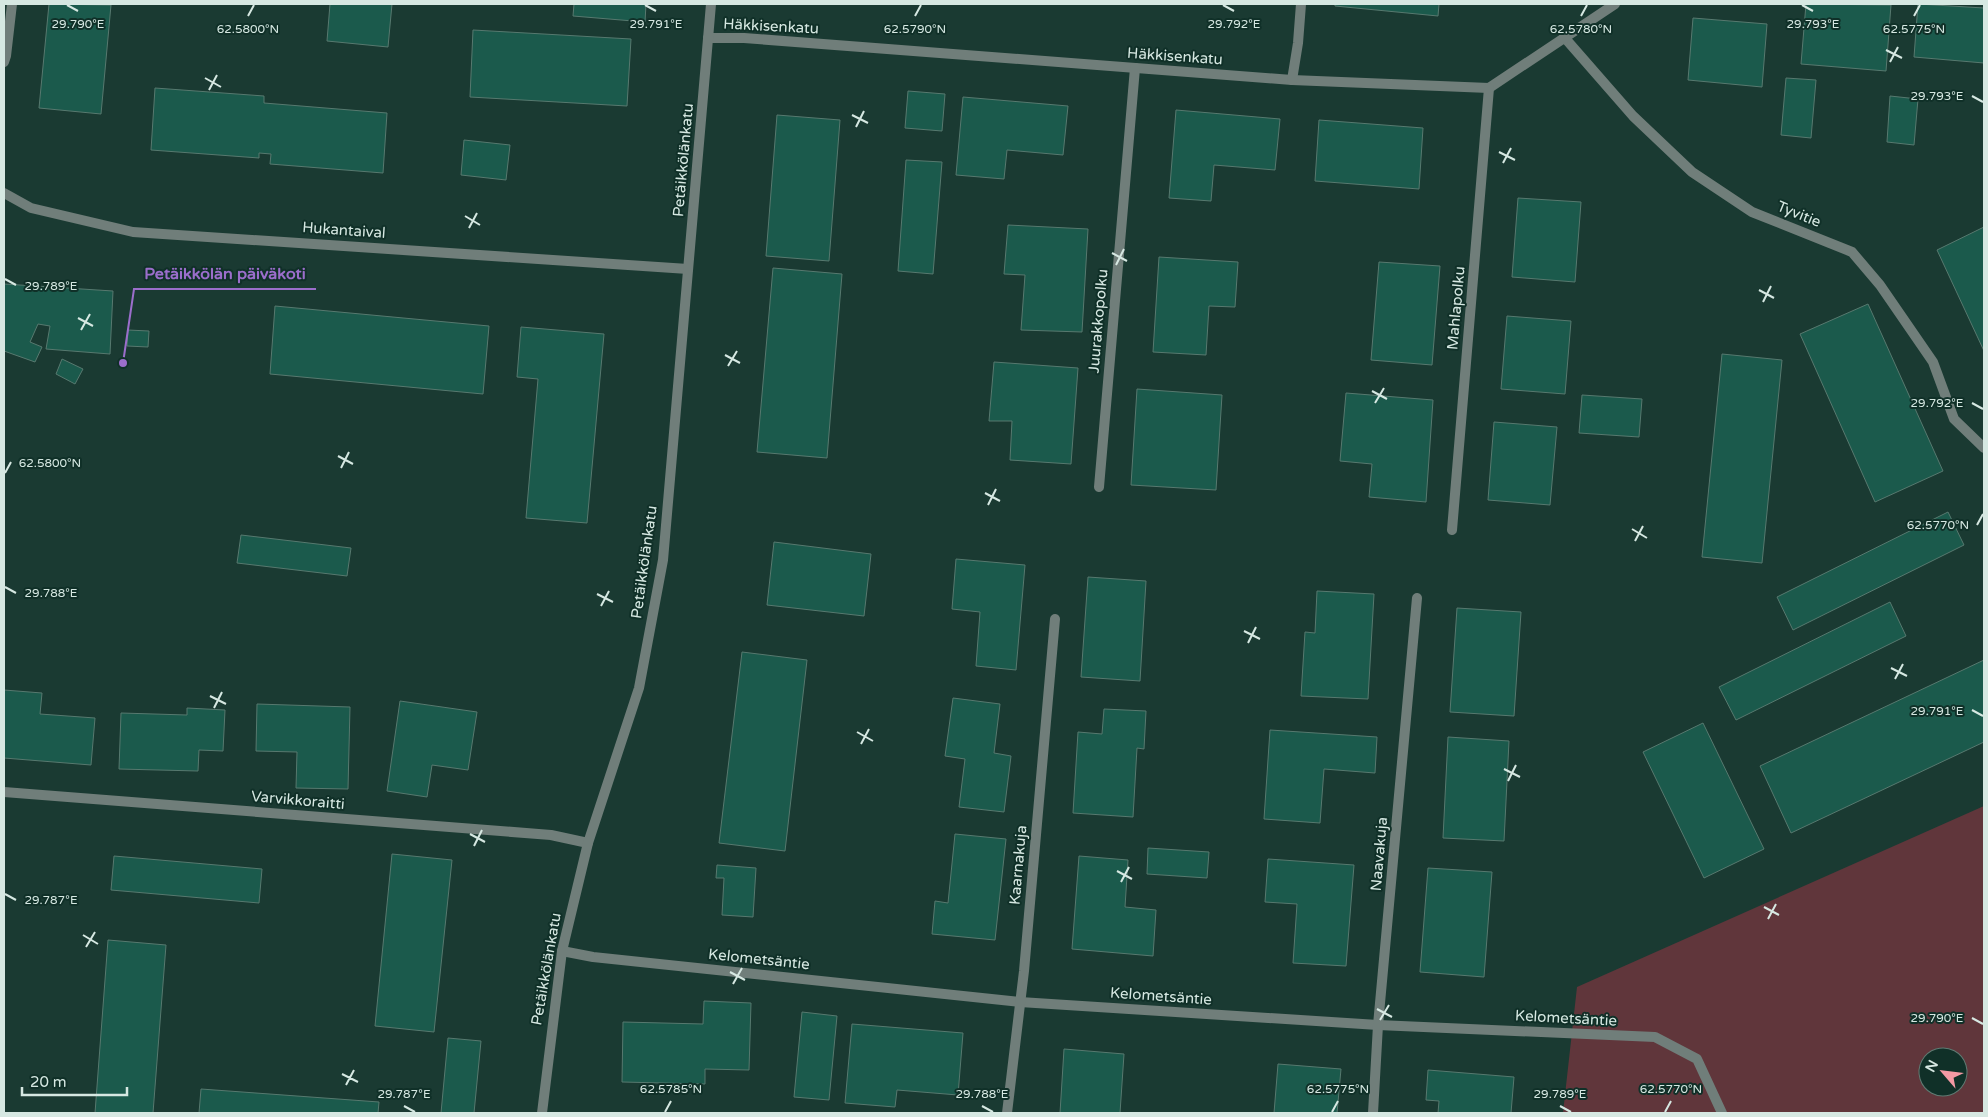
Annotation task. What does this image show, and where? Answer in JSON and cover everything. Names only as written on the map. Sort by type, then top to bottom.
[{"type":"street","points":[[4,62],[12,4]]},
{"type":"street","name":"Petäikkölänkatu","points":[[542,1113],[562,951],[588,843],[639,688],[663,560],[711,4]]},
{"type":"street","points":[[1292,80],[1298,43],[1301,4]]},
{"type":"street","points":[[1489,88],[1614,4]]},
{"type":"street","name":"Häkkisenkatu","points":[[708,38],[744,38],[1292,80],[1489,88]]},
{"type":"street","name":"Tyvitie","points":[[1564,38],[1633,116],[1692,172],[1752,212],[1852,252],[1880,285],[1933,362],[1954,419],[1984,448]]},
{"type":"street","name":"Juurakkopolku","points":[[1099,487],[1135,68]]},
{"type":"street","name":"Mahlapolku","points":[[1452,530],[1489,88]]},
{"type":"street","name":"Hukantaival","points":[[4,193],[31,208],[133,232],[688,269]]},
{"type":"street","name":"Naavakuja","points":[[1373,1113],[1378,1025],[1417,598]]},
{"type":"street","name":"Kaarnakuja","points":[[1007,1113],[1020,1002],[1056,619]]},
{"type":"street","name":"Varvikkoraitti","points":[[4,792],[541,835],[588,843]]},
{"type":"street","name":"Kelometsäntie","points":[[562,951],[593,957],[1020,1002],[1378,1025],[1656,1037],[1697,1059],[1722,1113]]},
{"type":"shaded area","points":[[1984,806],[1984,1113],[1563,1113],[1577,987]]},
{"type":"building","points":[[49,4],[111,5],[101,114],[39,108]]},
{"type":"building","points":[[330,4],[392,4],[388,47],[327,41]]},
{"type":"building","points":[[574,4],[646,4],[645,22],[573,16]]},
{"type":"building","points":[[1335,4],[1439,4],[1438,16],[1335,6]]},
{"type":"building","points":[[1806,4],[1891,5],[1886,71],[1801,64]]},
{"type":"building","points":[[1918,4],[1984,8],[1984,63],[1914,57]]},
{"type":"building","points":[[1693,18],[1767,24],[1762,87],[1688,80]]},
{"type":"building","points":[[473,30],[631,39],[627,106],[470,97]]},
{"type":"building","points":[[1786,78],[1816,80],[1811,138],[1781,135]]},
{"type":"building","points":[[155,88],[264,96],[264,103],[387,113],[383,173],[270,164],[271,154],[259,153],[259,158],[151,150]]},
{"type":"building","points":[[908,91],[945,94],[942,131],[905,128]]},
{"type":"building","points":[[1890,96],[1918,99],[1914,145],[1887,142]]},
{"type":"building","points":[[963,97],[1068,106],[1063,155],[1007,150],[1004,179],[956,175]]},
{"type":"building","points":[[1176,110],[1280,119],[1275,170],[1214,165],[1211,201],[1169,198]]},
{"type":"building","points":[[777,115],[840,120],[829,261],[766,256]]},
{"type":"building","points":[[1319,120],[1423,128],[1419,189],[1315,181]]},
{"type":"building","points":[[464,140],[510,145],[506,180],[461,175]]},
{"type":"building","points":[[906,160],[942,162],[933,274],[898,271]]},
{"type":"building","points":[[1518,198],[1581,202],[1575,282],[1512,277]]},
{"type":"building","points":[[1008,225],[1088,229],[1082,332],[1021,330],[1025,275],[1004,274]]},
{"type":"building","points":[[1984,227],[1984,351],[1937,250]]},
{"type":"building","points":[[1159,257],[1238,262],[1235,307],[1209,306],[1206,355],[1153,352]]},
{"type":"building","points":[[1379,262],[1440,266],[1432,365],[1371,360]]},
{"type":"building","points":[[773,268],[842,274],[827,458],[757,452]]},
{"type":"building","points":[[4,284],[113,291],[110,354],[46,349],[50,326],[38,324],[30,342],[42,347],[35,362],[4,351]]},
{"type":"building","points":[[1868,304],[1943,471],[1875,502],[1800,334]]},
{"type":"building","points":[[275,306],[489,326],[483,394],[270,374]]},
{"type":"building","points":[[1507,316],[1571,321],[1565,394],[1501,389]]},
{"type":"building","points":[[521,327],[604,334],[587,523],[526,518],[538,379],[517,377]]},
{"type":"building","points":[[128,330],[149,331],[148,347],[127,346]]},
{"type":"building","points":[[1722,354],[1782,360],[1762,563],[1702,557]]},
{"type":"building","points":[[62,359],[83,369],[75,384],[56,374]]},
{"type":"building","points":[[994,362],[1078,368],[1071,464],[1010,460],[1012,421],[989,421]]},
{"type":"building","points":[[1137,389],[1222,395],[1216,490],[1131,485]]},
{"type":"building","points":[[1346,393],[1433,400],[1426,502],[1369,497],[1372,464],[1340,461]]},
{"type":"building","points":[[1582,395],[1642,399],[1639,437],[1579,433]]},
{"type":"building","points":[[1494,422],[1557,427],[1550,505],[1488,500]]},
{"type":"building","points":[[1948,512],[1964,545],[1793,630],[1777,597]]},
{"type":"building","points":[[241,535],[351,548],[347,576],[237,563]]},
{"type":"building","points":[[774,542],[871,554],[864,616],[767,605]]},
{"type":"building","points":[[956,559],[1025,565],[1016,670],[976,666],[980,612],[952,609]]},
{"type":"building","points":[[1088,577],[1146,581],[1140,681],[1081,677]]},
{"type":"building","points":[[1317,591],[1374,594],[1368,699],[1301,696],[1305,632],[1315,633]]},
{"type":"building","points":[[1890,602],[1906,636],[1736,720],[1719,687]]},
{"type":"building","points":[[1457,608],[1521,612],[1514,716],[1450,712]]},
{"type":"building","points":[[742,652],[807,660],[785,851],[719,843]]},
{"type":"building","points":[[1984,660],[1984,742],[1791,833],[1760,766]]},
{"type":"building","points":[[4,690],[42,693],[40,714],[95,718],[91,765],[4,758]]},
{"type":"building","points":[[953,698],[1000,704],[994,753],[1011,756],[1004,812],[959,807],[965,759],[945,756]]},
{"type":"building","points":[[400,701],[477,712],[468,770],[432,765],[427,797],[387,791]]},
{"type":"building","points":[[257,704],[350,707],[348,789],[296,788],[297,752],[256,751]]},
{"type":"building","points":[[187,708],[225,710],[223,751],[199,750],[198,771],[119,769],[121,713],[187,715]]},
{"type":"building","points":[[1104,709],[1146,711],[1144,749],[1137,748],[1133,817],[1073,813],[1078,732],[1102,734]]},
{"type":"building","points":[[1703,723],[1764,849],[1704,878],[1643,752]]},
{"type":"building","points":[[1270,730],[1377,737],[1375,773],[1324,769],[1320,823],[1264,819]]},
{"type":"building","points":[[1448,737],[1509,741],[1504,841],[1443,838]]},
{"type":"building","points":[[955,834],[1006,839],[995,940],[932,934],[935,901],[948,903]]},
{"type":"building","points":[[1148,848],[1209,852],[1207,878],[1147,874]]},
{"type":"building","points":[[392,854],[452,860],[434,1032],[375,1026]]},
{"type":"building","points":[[114,856],[262,869],[259,903],[111,890]]},
{"type":"building","points":[[1079,856],[1128,860],[1125,907],[1156,910],[1153,956],[1072,949]]},
{"type":"building","points":[[1268,859],[1354,865],[1346,966],[1293,963],[1297,904],[1265,902]]},
{"type":"building","points":[[717,865],[756,868],[753,917],[722,915],[724,878],[716,878]]},
{"type":"building","points":[[1428,868],[1492,872],[1484,977],[1420,972]]},
{"type":"building","points":[[108,940],[166,945],[153,1113],[95,1113]]},
{"type":"building","points":[[704,1001],[751,1003],[749,1070],[705,1069],[705,1084],[622,1082],[623,1022],[703,1024]]},
{"type":"building","points":[[802,1012],[837,1016],[829,1100],[794,1097]]},
{"type":"building","points":[[852,1024],[963,1033],[958,1095],[897,1090],[895,1107],[845,1103]]},
{"type":"building","points":[[448,1038],[481,1041],[474,1113],[441,1113]]},
{"type":"building","points":[[1064,1049],[1124,1054],[1120,1113],[1060,1113]]},
{"type":"building","points":[[1278,1064],[1341,1069],[1337,1113],[1274,1113]]},
{"type":"building","points":[[1428,1070],[1514,1077],[1511,1113],[1438,1113],[1439,1101],[1426,1100]]},
{"type":"building","points":[[201,1089],[379,1102],[378,1113],[199,1113]]},
{"type":"place","name":"Petäikkölän päiväkoti","points":[[123,363]]}]
